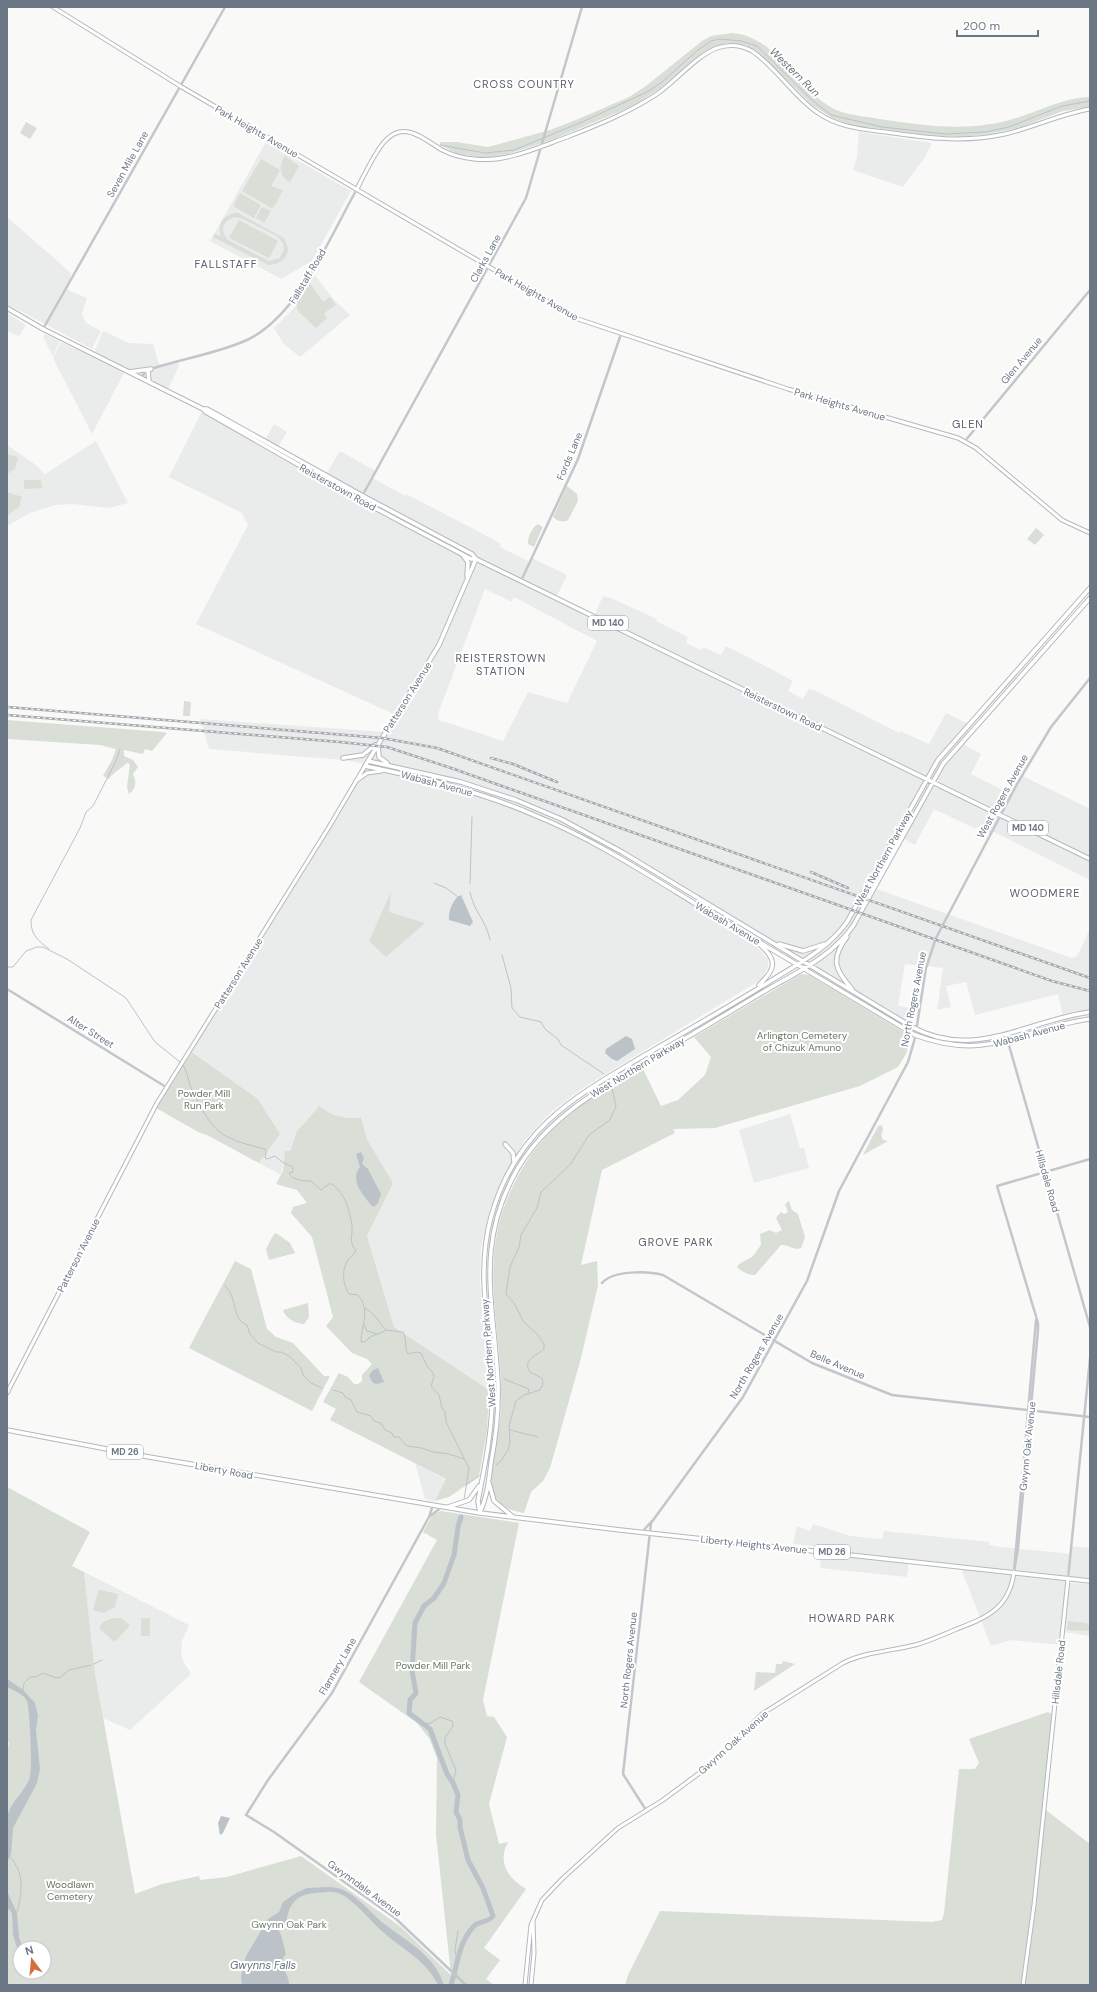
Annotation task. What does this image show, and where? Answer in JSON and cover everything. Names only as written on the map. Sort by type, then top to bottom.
[{"type":"main road","name":"Park Heights Avenue","points":[[53,7],[180,86],[574,317],[788,389],[949,435],[965,441],[1062,520],[1090,533]]},
{"type":"main road","points":[[542,145],[583,131],[638,106],[666,88],[711,50],[728,45],[740,46],[752,51],[814,110],[831,120],[850,127],[937,140],[974,139],[1008,133],[1064,114],[1090,109]]},
{"type":"main road","name":"Fallstaff Road","points":[[357,189],[385,140],[398,133],[412,132],[449,153],[479,160],[502,158],[542,145]]},
{"type":"main road","name":"Reisterstown Road","points":[[7,308],[43,330],[203,409],[307,470],[472,554],[476,559]]},
{"type":"main road","points":[[128,372],[150,370],[149,382]]},
{"type":"main road","name":"Reisterstown Road","points":[[203,409],[207,409],[325,474],[398,520],[471,559],[476,559],[1090,859]]},
{"type":"main road","points":[[307,470],[312,470],[323,476],[325,474]]},
{"type":"main road","points":[[398,520],[411,524],[413,523]]},
{"type":"main road","points":[[444,544],[468,561],[466,581]]},
{"type":"main road","name":"Patterson Avenue","points":[[7,1393],[166,1087],[326,832],[351,787],[439,645],[476,559]]},
{"type":"main road","name":"West Northern Parkway","points":[[480,1513],[478,1501],[490,1431],[492,1401],[483,1270],[489,1226],[498,1196],[514,1164],[539,1129],[573,1099],[797,964],[830,942],[847,922],[926,779],[941,756],[1090,588]]},
{"type":"main road","name":"West Northern Parkway","points":[[480,1513],[485,1502],[489,1479],[496,1431],[498,1396],[490,1303],[490,1258],[500,1206],[518,1169],[547,1130],[564,1114],[590,1095],[810,965],[834,948],[850,931],[932,782],[946,761],[1090,598]]},
{"type":"main road","points":[[343,758],[363,755],[380,740]]},
{"type":"main road","points":[[380,740],[377,750],[379,757],[384,762],[397,767]]},
{"type":"main road","name":"Wabash Avenue","points":[[368,761],[436,775],[480,788],[561,819],[613,847],[916,1029],[936,1036],[964,1040],[989,1039],[1090,1012]]},
{"type":"main road","name":"Wabash Avenue","points":[[365,766],[397,772],[473,792],[558,825],[596,844],[915,1035],[939,1043],[958,1046],[982,1046],[1007,1041],[1090,1019]]},
{"type":"main road","points":[[351,787],[361,777],[374,771],[397,772]]},
{"type":"main road","points":[[894,852],[892,848],[898,838],[896,835]]},
{"type":"main road","points":[[850,931],[840,948],[836,961],[840,975],[854,991]]},
{"type":"main road","points":[[751,937],[769,952],[773,962],[770,974],[754,990]]},
{"type":"main road","points":[[773,942],[803,951],[830,942]]},
{"type":"main road","points":[[505,1144],[513,1152],[514,1164]]},
{"type":"main road","points":[[484,1301],[490,1303]]},
{"type":"main road","name":"Liberty Road","points":[[7,1430],[149,1457],[442,1507]]},
{"type":"main road","points":[[489,1479],[494,1501],[512,1517]]},
{"type":"main road","points":[[447,1508],[469,1500],[475,1494],[482,1482]]},
{"type":"main road","name":"Liberty Heights Avenue","points":[[442,1507],[512,1517],[650,1533],[1090,1581]]},
{"type":"main road","name":"Gwynn Oak Avenue","points":[[525,1985],[530,1931],[541,1902],[562,1879],[618,1828],[670,1795],[713,1762],[762,1714],[843,1663],[855,1658],[922,1643],[990,1614],[1006,1598],[1012,1583],[1014,1572]]},
{"type":"main road","name":"Hillsdale Road","points":[[1023,1985],[1034,1905],[1068,1579]]},
{"type":"main road","name":"Gwynn Oak Avenue","points":[[530,1985],[534,1953],[534,1920]]},
{"type":"street","name":"Seven Mile Lane","points":[[43,330],[225,7]]},
{"type":"street","name":"Clarks Lane","points":[[361,498],[490,267],[526,198],[582,7]]},
{"type":"street","name":"Fallstaff Road","points":[[140,378],[150,370],[237,344],[259,333],[279,317],[299,293],[357,189]]},
{"type":"street","name":"Glen Avenue","points":[[965,441],[1090,290]]},
{"type":"street","name":"Fords Lane","points":[[521,581],[578,459],[622,334]]},
{"type":"street","name":"West Rogers Avenue","points":[[940,930],[1000,815],[1051,727],[1090,678]]},
{"type":"street","name":"North Rogers Avenue","points":[[646,1810],[623,1774],[652,1520],[743,1397],[811,1274],[839,1192],[904,1069],[915,1035],[926,968],[932,946],[940,930]]},
{"type":"street","name":"Alter Street","points":[[7,990],[166,1087]]},
{"type":"street","name":"Hillsdale Road","points":[[1006,1035],[1090,1327]]},
{"type":"street","points":[[1045,1172],[1090,1159]]},
{"type":"street","name":"Gwynn Oak Avenue","points":[[1014,1572],[1038,1341],[1038,1323],[997,1186],[1045,1172]]},
{"type":"street","name":"Belle Avenue","points":[[602,1283],[615,1275],[646,1273],[663,1275],[817,1366],[892,1395],[1090,1416]]},
{"type":"street","name":"Hillsdale Road","points":[[1068,1579],[1083,1416],[1090,1358]]},
{"type":"street","name":"Flannery Lane","points":[[246,1815],[268,1780],[332,1693],[428,1517],[433,1505]]},
{"type":"street","name":"Flannery Lane","points":[[428,1517],[442,1507]]},
{"type":"street","points":[[642,1532],[652,1520]]},
{"type":"street","name":"Gwynndale Avenue","points":[[246,1815],[274,1832],[395,1918],[466,1985]]},
{"type":"shaded area","points":[[859,132],[932,143],[925,157],[903,187],[853,170],[857,157]]},
{"type":"shaded area","points":[[266,142],[351,191],[312,261],[281,279],[210,241]]},
{"type":"shaded area","points":[[7,217],[71,273],[68,290],[87,298],[82,313],[86,323],[101,331],[92,349],[7,304]]},
{"type":"shaded area","points":[[314,274],[334,300],[350,315],[300,357],[283,343],[274,328],[294,308]]},
{"type":"shaded area","points":[[7,313],[26,325],[19,336],[7,331]]},
{"type":"shaded area","points":[[103,331],[129,343],[153,344],[160,367],[178,362],[179,366],[167,391],[125,371],[92,434],[53,358],[61,342],[96,358],[95,350]]},
{"type":"shaded area","points":[[45,334],[60,341],[53,356],[43,337]]},
{"type":"shaded area","points":[[203,409],[263,443],[274,424],[287,432],[276,450],[325,476],[340,451],[376,471],[373,478],[405,496],[406,494],[487,536],[501,544],[500,547],[530,562],[532,558],[567,575],[556,598],[594,616],[603,596],[613,599],[657,619],[656,621],[688,637],[686,643],[701,650],[703,647],[721,655],[726,646],[771,669],[793,681],[788,691],[803,699],[809,689],[816,691],[899,733],[900,731],[929,744],[946,713],[972,726],[959,742],[981,754],[971,774],[1011,794],[1021,775],[1090,809],[1090,880],[992,831],[990,834],[977,827],[976,829],[934,809],[915,845],[898,836],[871,887],[1072,958],[1077,956],[1090,929],[1090,1015],[1064,1021],[1058,994],[975,1015],[966,982],[946,986],[951,1007],[937,1010],[943,968],[905,964],[898,1006],[916,1009],[912,1030],[780,949],[633,862],[631,868],[751,941],[768,959],[768,967],[762,979],[583,1088],[551,1112],[525,1140],[507,1170],[490,1209],[481,1248],[480,1284],[489,1390],[394,1327],[367,1236],[393,1183],[367,1139],[361,1117],[340,1117],[327,1112],[318,1105],[318,1108],[297,1131],[290,1151],[284,1159],[281,1175],[259,1163],[280,1134],[258,1099],[190,1050],[366,764],[344,760],[209,749],[200,719],[385,732],[396,715],[196,624],[248,525],[242,513],[169,477]],"holes":[[[485,589],[512,602],[514,597],[597,641],[567,703],[528,692],[503,741],[439,720],[438,714]]]},
{"type":"shaded area","points":[[96,441],[128,503],[109,508],[73,504],[55,505],[30,513],[7,526],[7,445],[36,465],[45,474]]},
{"type":"shaded area","points":[[790,1114],[800,1148],[804,1148],[809,1168],[754,1183],[739,1130]]},
{"type":"shaded area","points":[[415,1463],[446,1480],[435,1501],[425,1499]]},
{"type":"shaded area","points":[[813,1524],[850,1536],[882,1539],[884,1531],[989,1542],[989,1545],[1001,1547],[1070,1554],[1071,1546],[1090,1548],[1090,1581],[1070,1580],[1070,1583],[1090,1584],[1090,1636],[1064,1632],[1067,1607],[1065,1607],[1061,1645],[1011,1640],[991,1646],[960,1566],[909,1561],[907,1577],[820,1568],[822,1547],[793,1544],[797,1526],[810,1531]]},
{"type":"shaded area","points":[[84,1572],[189,1625],[182,1641],[181,1651],[183,1661],[190,1672],[190,1675],[130,1730],[103,1718],[95,1673]]},
{"type":"green space","points":[[732,33],[750,37],[767,47],[818,98],[836,110],[854,115],[917,124],[961,127],[1006,121],[1058,103],[1079,98],[1090,97],[1090,107],[1063,111],[1021,127],[989,134],[959,137],[926,135],[851,125],[832,118],[812,105],[758,52],[746,45],[727,43],[709,49],[659,89],[633,106],[554,139],[505,155],[485,158],[458,154],[440,145],[440,142],[456,142],[488,147],[550,130],[629,97],[646,86],[702,41],[711,36]]},
{"type":"green space","points":[[26,122],[37,128],[30,139],[20,133]]},
{"type":"green space","points":[[285,156],[299,166],[290,182],[286,180],[281,170],[281,163]]},
{"type":"green space","points":[[261,159],[280,170],[271,186],[283,190],[274,207],[271,208],[242,191]]},
{"type":"green space","points":[[240,193],[261,205],[254,218],[233,206]]},
{"type":"green space","points":[[262,207],[271,211],[264,223],[256,218]]},
{"type":"green space","points":[[233,213],[238,213],[284,238],[288,249],[286,256],[282,261],[276,264],[268,265],[213,237],[215,234],[221,236],[221,223],[226,217]],"holes":[[[231,218],[241,218],[277,236],[283,243],[284,249],[280,258],[269,261],[225,237],[223,230],[225,223]]]},
{"type":"green space","points":[[239,220],[278,241],[269,258],[229,238]]},
{"type":"green space","points":[[309,282],[323,302],[330,297],[336,305],[324,313],[327,318],[316,328],[298,311],[296,304]]},
{"type":"green space","points":[[7,454],[18,457],[15,469],[7,474]]},
{"type":"green space","points":[[24,480],[41,480],[42,488],[24,489]]},
{"type":"green space","points":[[567,486],[577,494],[578,501],[568,520],[556,520],[553,517]]},
{"type":"green space","points":[[7,492],[22,497],[19,507],[7,516]]},
{"type":"green space","points":[[538,524],[543,527],[534,547],[528,544],[528,539],[532,530]]},
{"type":"green space","points":[[1036,528],[1044,535],[1035,545],[1027,539]]},
{"type":"green space","points":[[184,701],[191,702],[190,716],[183,716]]},
{"type":"green space","points":[[7,720],[167,733],[152,751],[145,749],[143,754],[124,750],[124,756],[133,760],[138,767],[133,774],[135,783],[133,790],[129,794],[127,787],[130,764],[127,763],[109,779],[103,776],[116,749],[100,745],[7,739]]},
{"type":"green space","points":[[391,892],[389,912],[425,923],[386,957],[369,941]]},
{"type":"green space","name":"Arlington Cemetery of Chizuk Amuno","points":[[801,974],[809,975],[911,1037],[906,1054],[898,1067],[860,1086],[715,1128],[673,1129],[675,1133],[602,1170],[581,1265],[597,1261],[598,1285],[581,1358],[550,1468],[543,1481],[531,1492],[524,1513],[508,1509],[497,1500],[492,1490],[491,1483],[501,1409],[501,1380],[493,1269],[496,1242],[502,1214],[513,1186],[538,1146],[567,1116],[602,1091],[642,1067],[661,1106],[678,1100],[705,1075],[711,1057],[694,1037]]},
{"type":"green space","name":"Powder Mill Run Park","points":[[192,1052],[258,1099],[280,1134],[259,1163],[207,1135],[200,1133],[156,1108]]},
{"type":"green space","points":[[318,1105],[328,1112],[338,1116],[349,1118],[361,1117],[367,1139],[393,1183],[367,1236],[394,1327],[489,1390],[487,1431],[479,1476],[449,1497],[435,1501],[446,1479],[330,1420],[336,1409],[323,1402],[339,1373],[348,1377],[354,1384],[358,1384],[362,1381],[362,1375],[372,1364],[367,1359],[352,1353],[326,1326],[333,1317],[312,1237],[291,1213],[293,1207],[307,1203],[297,1190],[276,1184],[283,1171],[285,1151],[290,1151],[297,1131],[318,1108]]},
{"type":"green space","points":[[882,1125],[883,1130],[881,1135],[883,1140],[888,1141],[863,1155],[878,1126]]},
{"type":"green space","points":[[789,1201],[792,1210],[798,1214],[805,1237],[801,1248],[796,1249],[786,1245],[781,1245],[755,1275],[748,1274],[741,1270],[737,1267],[739,1264],[752,1257],[761,1245],[760,1234],[770,1230],[776,1233],[782,1230],[776,1218],[781,1212],[784,1214],[788,1212],[785,1204]]},
{"type":"green space","points":[[276,1233],[290,1243],[295,1253],[269,1260],[266,1249]]},
{"type":"green space","points":[[235,1261],[251,1269],[267,1329],[276,1337],[293,1343],[324,1376],[330,1376],[312,1411],[189,1348]]},
{"type":"green space","points":[[308,1303],[309,1317],[304,1324],[291,1320],[284,1313],[283,1310]]},
{"type":"green space","points":[[7,1487],[90,1532],[72,1566],[84,1572],[95,1673],[135,1894],[162,1884],[199,1876],[200,1880],[227,1877],[301,1856],[401,1927],[451,1975],[436,1834],[437,1758],[429,1738],[417,1723],[359,1682],[437,1540],[423,1532],[433,1514],[441,1511],[519,1523],[483,1700],[487,1716],[494,1717],[507,1737],[489,1804],[499,1844],[508,1842],[504,1857],[506,1869],[514,1880],[526,1889],[484,1948],[500,1960],[486,1979],[494,1985],[7,1985],[7,1752],[9,1743],[7,1739]]},
{"type":"green space","points":[[100,1590],[118,1594],[115,1607],[104,1613],[93,1610],[98,1592]]},
{"type":"green space","points":[[112,1618],[121,1618],[130,1625],[117,1640],[113,1641],[99,1628],[103,1622]]},
{"type":"green space","points":[[141,1618],[150,1618],[150,1636],[141,1636]]},
{"type":"green space","points":[[1068,1621],[1086,1623],[1090,1626],[1090,1631],[1067,1630]]},
{"type":"green space","points":[[783,1661],[795,1664],[754,1691],[756,1672],[775,1673],[776,1664],[782,1664]]},
{"type":"green space","points":[[1048,1712],[1052,1714],[1042,1807],[1090,1844],[1090,1985],[625,1985],[628,1975],[660,1911],[932,1922],[942,1920],[944,1913],[959,1769],[975,1769],[979,1763],[969,1739]]},
{"type":"water","points":[[461,895],[473,922],[470,926],[449,920],[449,913],[452,906],[456,899]]},
{"type":"water","points":[[626,1036],[632,1039],[635,1049],[617,1061],[605,1053],[606,1049]]},
{"type":"water","points":[[361,1152],[364,1158],[362,1164],[368,1169],[381,1194],[378,1203],[374,1207],[358,1187],[356,1177],[360,1167],[356,1154]]},
{"type":"water","points":[[378,1368],[384,1382],[377,1384],[373,1383],[369,1376],[372,1371]]},
{"type":"water","points":[[7,1679],[22,1689],[35,1703],[38,1716],[36,1730],[40,1769],[37,1783],[13,1828],[11,1854],[7,1863],[7,1819],[12,1805],[29,1780],[31,1741],[27,1701],[21,1694],[7,1687]]},
{"type":"water","points":[[221,1816],[230,1818],[223,1833],[220,1835],[218,1823]]},
{"type":"water","name":"Gwynns Falls","points":[[307,1888],[339,1888],[354,1896],[380,1921],[417,1948],[434,1966],[444,1985],[438,1985],[433,1976],[421,1962],[383,1932],[347,1898],[334,1892],[329,1892],[308,1894],[299,1898],[290,1907],[285,1925],[278,1929],[286,1954],[282,1962],[282,1966],[289,1980],[289,1985],[242,1985],[241,1976],[246,1956],[268,1919],[279,1912],[283,1902],[296,1893]]},
{"type":"water","points":[[7,1891],[17,1913],[20,1940],[15,1940],[12,1913],[7,1907]]},
{"type":"waterway","name":"Western Run","points":[[440,145],[485,153],[514,150],[582,122],[647,92],[662,82],[698,50],[711,41],[719,39],[741,41],[757,46],[812,100],[831,115],[882,127],[946,134],[985,132],[1009,127],[1062,106],[1090,101]]},
{"type":"waterway","points":[[49,949],[38,940],[34,934],[31,920],[80,828],[86,812],[93,806],[116,761],[120,749]]},
{"type":"waterway","points":[[470,884],[472,817]]},
{"type":"waterway","points":[[434,883],[446,888],[458,897]]},
{"type":"waterway","points":[[470,892],[474,905],[486,927],[490,940]]},
{"type":"waterway","points":[[7,967],[13,967],[26,951],[37,947],[43,947],[67,959],[126,998],[155,1042],[180,1062]]},
{"type":"waterway","points":[[502,955],[511,988],[512,1008],[520,1017],[541,1022],[545,1029],[558,1039],[561,1045],[604,1074]]},
{"type":"waterway","points":[[182,1064],[186,1070],[191,1087],[199,1104],[212,1124],[219,1131],[227,1137],[237,1141],[265,1149],[265,1158],[267,1159],[275,1156],[282,1162],[293,1167],[293,1172],[289,1173],[295,1179],[311,1181],[321,1190],[329,1184],[332,1184],[344,1197],[350,1214],[352,1226],[351,1242],[356,1250],[344,1268],[344,1282],[349,1294],[358,1295],[364,1306],[365,1312],[361,1342],[365,1342],[369,1338],[386,1330],[403,1332],[408,1354],[416,1352],[421,1353],[427,1366],[433,1373],[434,1377],[431,1386],[439,1395],[442,1408],[445,1412],[446,1422],[469,1468],[464,1500]]},
{"type":"waterway","points":[[496,1465],[501,1461],[508,1450],[510,1441],[509,1426],[516,1401],[524,1395],[540,1390],[543,1384],[542,1378],[530,1372],[528,1364],[531,1359],[544,1349],[544,1344],[538,1335],[523,1321],[514,1303],[506,1294],[510,1267],[519,1247],[521,1235],[537,1208],[541,1192],[570,1165],[589,1135],[610,1120],[616,1106],[612,1088]]},
{"type":"waterway","points":[[225,1286],[232,1297],[238,1318],[247,1325],[250,1334],[258,1343],[276,1352],[281,1352],[289,1356],[301,1368],[303,1375],[311,1383],[322,1388]]},
{"type":"waterway","points":[[365,1308],[385,1329]]},
{"type":"waterway","points":[[364,1324],[367,1331],[377,1334]]},
{"type":"waterway","points":[[504,1379],[529,1389],[528,1393]]},
{"type":"waterway","points":[[333,1390],[343,1393],[345,1397],[351,1400],[357,1412],[371,1416],[374,1421],[381,1423],[385,1430],[392,1433],[394,1437],[399,1437],[407,1446],[449,1454],[464,1459]]},
{"type":"waterway","points":[[510,1430],[538,1437]]},
{"type":"waterway","points":[[466,1485],[479,1476]]},
{"type":"waterway","points":[[451,1985],[459,1954],[465,1939],[476,1924],[492,1918],[493,1916],[483,1888],[468,1860],[460,1827],[460,1820],[456,1812],[458,1795],[447,1774],[430,1729],[409,1713],[410,1700],[416,1693],[412,1671],[415,1623],[424,1606],[434,1598],[444,1583],[454,1555],[461,1517]]},
{"type":"waterway","points":[[94,1664],[102,1660]]},
{"type":"waterway","points":[[23,1691],[24,1683],[30,1677],[36,1677],[43,1673],[56,1678],[61,1677],[69,1670],[91,1665]]},
{"type":"waterway","points":[[424,1724],[431,1723],[440,1717],[452,1721],[453,1726],[445,1738],[445,1744],[456,1770],[453,1783]]},
{"type":"waterway","points":[[10,1857],[18,1870],[21,1883],[17,1912]]},
{"type":"waterway","points":[[457,1961],[455,1950],[458,1931]]},
{"type":"railway","points":[[7,707],[382,738],[437,748],[1090,978]]},
{"type":"railway","points":[[7,715],[387,747],[454,769],[1052,981],[1090,991]]},
{"type":"railway","points":[[491,758],[513,764],[557,782]]},
{"type":"railway","points":[[811,872],[848,888]]},
{"type":"district","name":"CROSS COUNTRY","points":[[524,84]]},
{"type":"district","name":"FALLSTAFF","points":[[226,264]]},
{"type":"district","name":"GLEN","points":[[968,424]]},
{"type":"district","name":"REISTERSTOWN STATION","points":[[501,664]]},
{"type":"district","name":"WOODMERE","points":[[1045,893]]},
{"type":"district","name":"GROVE PARK","points":[[676,1242]]},
{"type":"district","name":"HOWARD PARK","points":[[852,1618]]},
{"type":"park label","name":"Powder Mill Park","points":[[433,1665]]},
{"type":"park label","name":"Woodlawn Cemetery","points":[[70,1890]]},
{"type":"park label","name":"Gwynn Oak Park","points":[[289,1924]]}]
